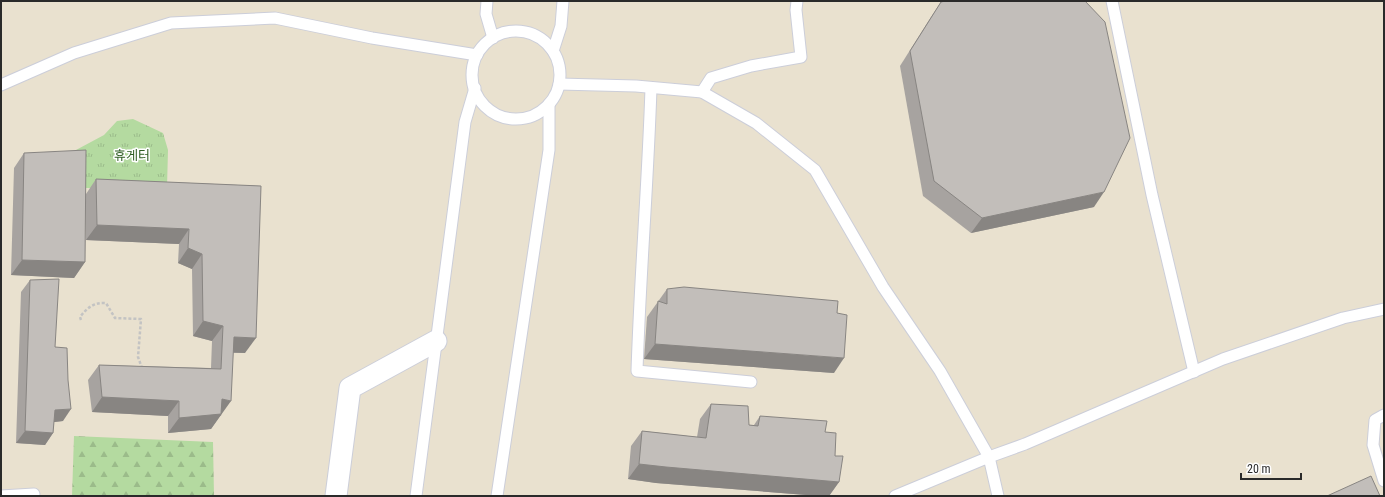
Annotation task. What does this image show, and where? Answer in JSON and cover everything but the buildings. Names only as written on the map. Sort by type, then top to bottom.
[{"type":"street","points":[[336,496],[350,388],[436,341]]},
{"type":"lane","points":[[487,1],[486,14],[492,38]]},
{"type":"lane","points":[[553,51],[561,26],[563,1]]},
{"type":"lane","points":[[702,92],[711,78],[751,66],[801,57],[796,10],[797,1]]},
{"type":"lane","points":[[1112,1],[1152,195],[1194,372]]},
{"type":"lane","points":[[1,85],[74,53],[171,23],[275,18],[372,38],[477,55]]},
{"type":"lane","points":[[514,31],[526,32],[546,42],[553,51],[558,61],[560,73],[559,84],[555,95],[549,104],[540,112],[530,117],[518,119],[507,117],[496,114],[479,99],[473,77],[474,66],[477,55],[492,38],[503,33],[514,31]]},
{"type":"lane","points":[[559,84],[636,86],[702,92],[756,123],[815,170],[883,287],[940,371],[989,457],[998,496]]},
{"type":"lane","points":[[416,496],[465,122],[475,88]]},
{"type":"lane","points":[[651,88],[649,164],[638,323],[637,371],[751,382]]},
{"type":"lane","points":[[497,496],[549,150],[549,104]]},
{"type":"lane","points":[[895,496],[989,457],[1025,444],[1223,359],[1344,318],[1384,309]]},
{"type":"lane","points":[[1384,415],[1374,420],[1373,445],[1384,481]]},
{"type":"lane","points":[[1,496],[34,494]]},
{"type":"path","points":[[81,320],[80,317],[86,309],[98,302],[106,303],[115,318],[140,319],[138,357],[143,372]]},
{"type":"shaded area","points":[[1,1],[1384,1],[1384,496],[1,496]]},
{"type":"green space","name":"휴게터","points":[[133,119],[163,133],[168,150],[167,188],[80,188],[76,150],[104,135],[117,121]]},
{"type":"green space","points":[[74,436],[213,442],[214,496],[72,496]]}]
